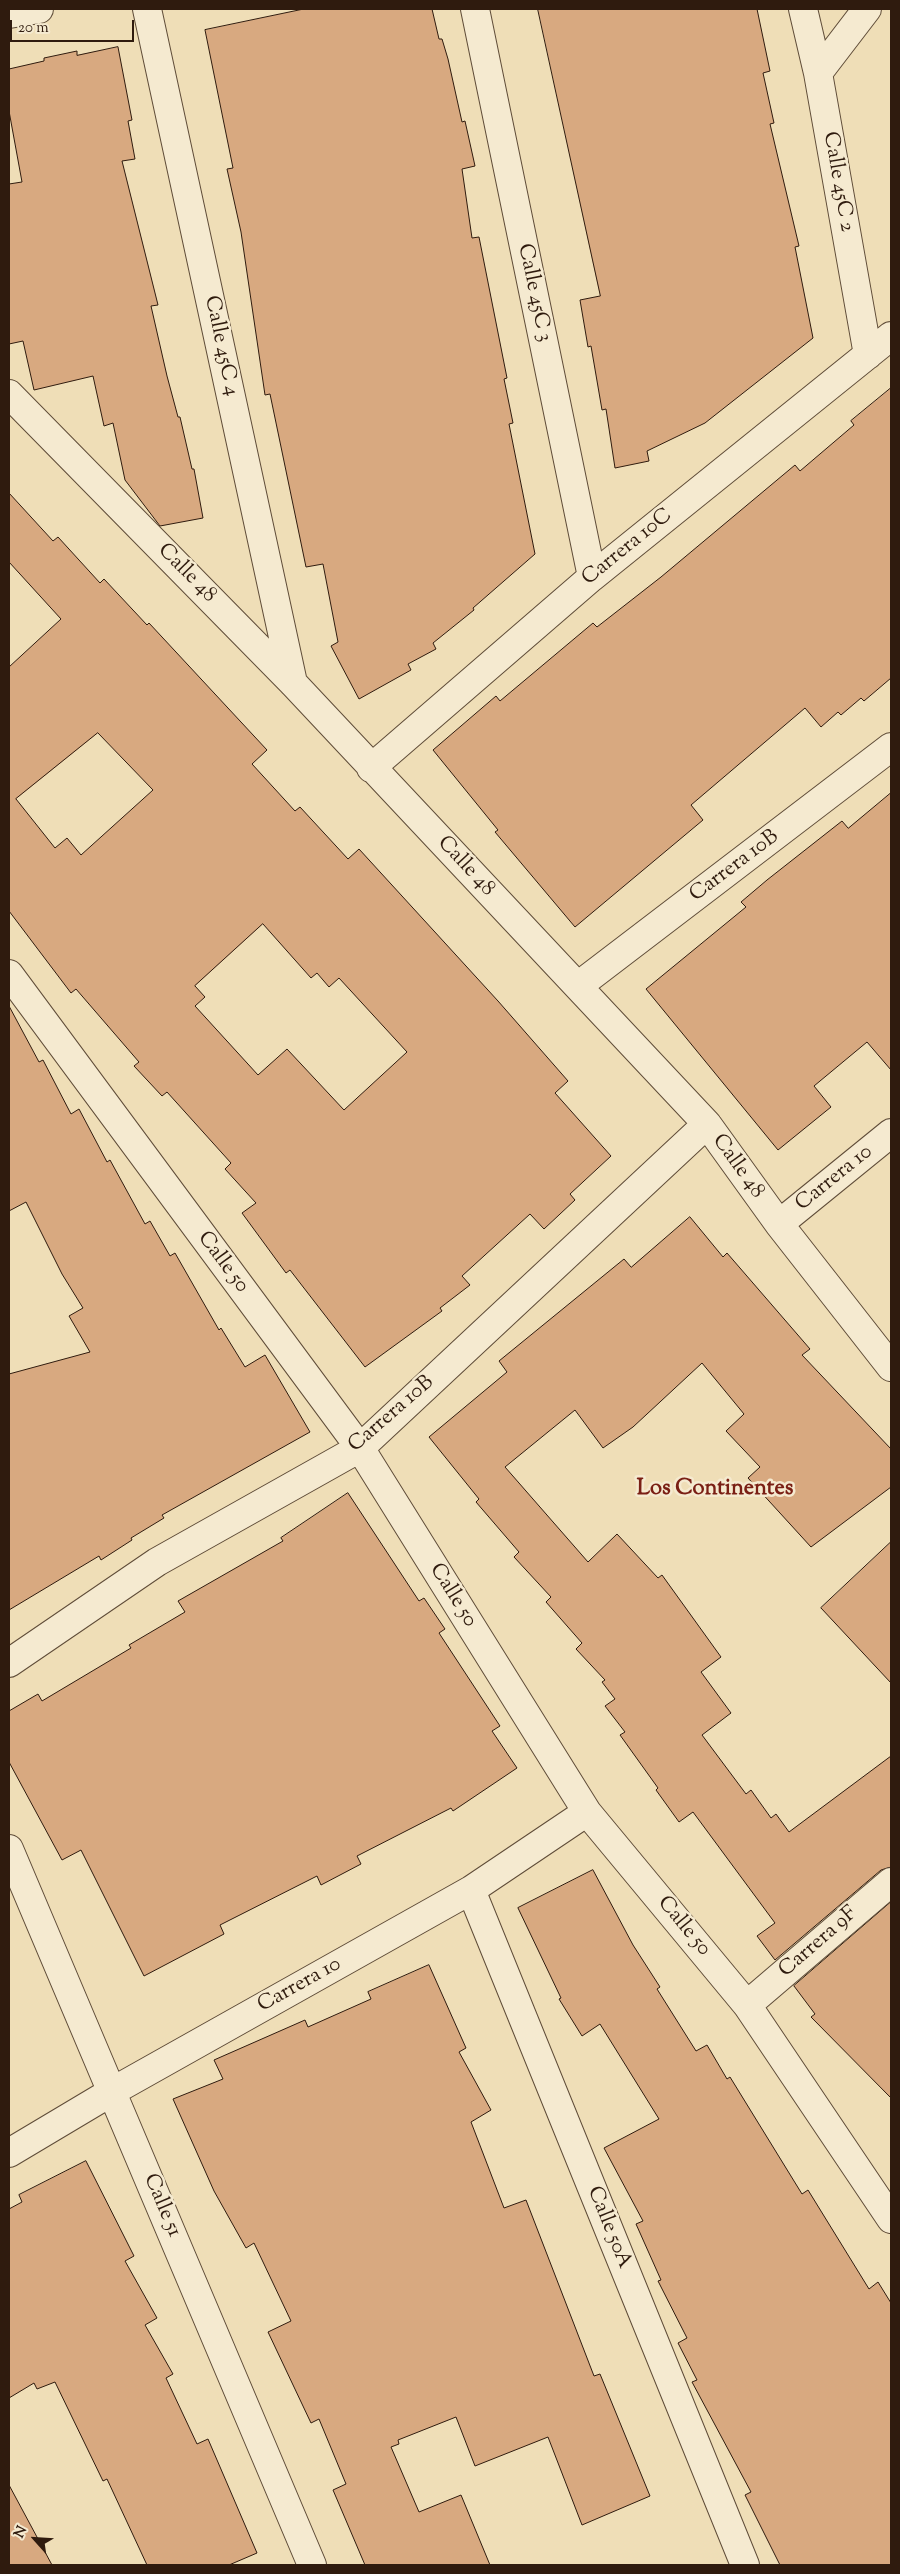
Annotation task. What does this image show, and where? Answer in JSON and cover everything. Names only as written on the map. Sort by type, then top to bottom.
[{"type":"street","points":[[9,14],[39,9]]},
{"type":"street","name":"Calle 45C 4","points":[[147,9],[293,683]]},
{"type":"street","name":"Calle 45C 3","points":[[475,9],[592,577]]},
{"type":"street","name":"Calle 45C 2","points":[[803,9],[818,73],[868,356]]},
{"type":"street","points":[[818,73],[867,9]]},
{"type":"street","name":"Carrera 10C","points":[[371,768],[592,577],[891,336]]},
{"type":"street","name":"Calle 48","points":[[9,394],[293,683],[707,1124],[779,1224],[891,1367]]},
{"type":"street","name":"Carrera 10B","points":[[578,986],[891,748]]},
{"type":"street","name":"Calle 50","points":[[9,974],[360,1448],[587,1812],[747,2005],[891,2219]]},
{"type":"street","name":"Carrera 10B","points":[[9,1664],[157,1562],[360,1448],[707,1124]]},
{"type":"street","name":"Carrera 10","points":[[779,1224],[891,1133]]},
{"type":"street","name":"Carrera 10","points":[[9,2153],[113,2091],[471,1890],[587,1812]]},
{"type":"street","name":"Calle 51","points":[[9,1848],[312,2565]]},
{"type":"street","name":"Carrera 9F","points":[[747,2005],[891,1882]]},
{"type":"street","name":"Calle 50A","points":[[471,1890],[745,2565]]},
{"type":"building","points":[[304,9],[432,9],[439,39],[442,39],[448,59],[462,122],[465,121],[475,166],[462,169],[472,238],[479,237],[507,378],[504,379],[513,423],[509,424],[535,554],[473,608],[474,610],[433,643],[436,649],[408,664],[411,670],[359,699],[331,646],[338,642],[323,564],[306,567],[270,394],[265,395],[241,232],[227,169],[233,168],[205,30]]},
{"type":"building","points":[[538,9],[757,9],[770,71],[763,73],[774,123],[770,124],[799,246],[795,247],[813,338],[705,423],[647,451],[649,461],[615,468],[606,409],[602,410],[591,346],[588,347],[580,300],[600,296]]},
{"type":"building","points":[[118,47],[132,120],[128,121],[135,159],[122,161],[158,305],[151,306],[167,376],[178,417],[180,417],[192,469],[194,469],[203,518],[160,526],[125,480],[113,423],[104,426],[93,376],[34,390],[23,341],[9,344],[9,184],[22,182],[9,111],[9,69],[44,61],[44,58],[77,51],[77,55]]},
{"type":"building","points":[[891,388],[891,678],[864,701],[861,698],[841,715],[838,712],[821,727],[805,708],[691,805],[703,820],[575,927],[495,832],[498,830],[433,750],[496,696],[500,701],[593,623],[597,627],[661,577],[795,465],[800,471],[854,425],[851,421]]},
{"type":"building","points":[[9,493],[53,541],[58,537],[100,583],[104,579],[147,625],[149,623],[267,750],[252,764],[295,811],[300,807],[348,859],[359,849],[498,1001],[568,1081],[555,1093],[611,1156],[570,1194],[575,1200],[544,1229],[530,1214],[462,1276],[470,1285],[440,1308],[442,1311],[365,1367],[290,1270],[286,1273],[242,1213],[256,1203],[225,1169],[231,1163],[167,1092],[162,1096],[134,1066],[139,1062],[76,989],[71,993],[9,911],[9,667],[61,619],[9,562]],"holes":[[[98,733],[153,790],[81,855],[67,838],[55,848],[16,799]],[[263,924],[311,978],[317,973],[329,987],[339,978],[407,1052],[344,1110],[287,1049],[258,1075],[195,1006],[205,997],[195,986]]]},
{"type":"building","points":[[891,793],[891,1070],[867,1042],[814,1086],[831,1107],[778,1150],[646,989],[746,907],[741,902],[767,880],[842,821],[848,828]]},
{"type":"building","points":[[9,1006],[39,1062],[43,1060],[71,1114],[79,1109],[107,1162],[110,1160],[145,1224],[150,1221],[170,1256],[175,1253],[219,1330],[221,1328],[245,1367],[265,1355],[310,1432],[162,1515],[164,1518],[131,1538],[132,1540],[101,1560],[99,1556],[9,1610],[9,1374],[90,1352],[69,1316],[83,1308],[62,1274],[26,1202],[9,1211]]},
{"type":"building","points":[[690,1217],[723,1257],[727,1253],[810,1349],[802,1355],[891,1449],[891,1487],[811,1547],[748,1478],[760,1467],[726,1431],[744,1414],[702,1363],[633,1427],[603,1448],[575,1410],[505,1467],[588,1562],[617,1534],[658,1578],[662,1575],[721,1657],[701,1672],[731,1713],[702,1735],[746,1794],[751,1790],[771,1818],[776,1814],[789,1832],[891,1756],[891,1867],[881,1870],[775,1960],[757,1936],[775,1923],[693,1812],[679,1822],[656,1790],[658,1788],[620,1735],[625,1732],[605,1706],[615,1699],[602,1682],[605,1680],[576,1649],[582,1643],[546,1602],[551,1597],[514,1557],[519,1552],[476,1502],[479,1499],[429,1437],[507,1372],[499,1361],[624,1259],[631,1267]]},
{"type":"building","points":[[348,1493],[419,1601],[424,1598],[445,1629],[439,1633],[500,1726],[492,1731],[517,1768],[453,1811],[451,1808],[357,1856],[361,1864],[321,1885],[317,1876],[220,1925],[224,1934],[144,1976],[81,1850],[62,1860],[9,1762],[9,1711],[38,1694],[42,1701],[131,1648],[129,1645],[185,1612],[178,1601],[283,1541],[281,1538]]},
{"type":"building","points":[[891,1542],[891,1683],[821,1608]]},
{"type":"building","points":[[593,1870],[633,1945],[660,1987],[657,1989],[696,2051],[707,2045],[727,2079],[730,2077],[802,2194],[808,2190],[869,2289],[878,2282],[891,2303],[891,2565],[780,2565],[745,2495],[751,2492],[692,2382],[697,2380],[678,2343],[687,2338],[658,2281],[661,2280],[636,2224],[643,2221],[604,2148],[659,2119],[600,2024],[582,2036],[559,1999],[561,1998],[518,1908]]},
{"type":"building","points":[[891,1902],[891,2098],[811,2017],[815,2014],[794,1986]]},
{"type":"building","points":[[429,1965],[466,2048],[459,2052],[491,2110],[471,2122],[504,2208],[526,2200],[594,2376],[600,2374],[650,2496],[582,2525],[548,2437],[475,2466],[456,2417],[398,2440],[399,2444],[391,2447],[419,2512],[461,2495],[490,2565],[365,2565],[333,2490],[346,2484],[319,2419],[311,2423],[268,2332],[291,2321],[254,2243],[246,2248],[214,2191],[173,2099],[223,2079],[214,2060],[305,2020],[308,2027],[371,1999],[368,1992]]},
{"type":"building","points":[[86,2161],[134,2256],[125,2261],[157,2318],[145,2325],[173,2374],[166,2378],[197,2444],[208,2439],[257,2553],[229,2565],[147,2565],[107,2479],[103,2481],[55,2382],[37,2389],[34,2383],[9,2398],[9,2209],[22,2202],[19,2195]]},
{"type":"building","points":[[9,2485],[52,2565],[9,2565]]},
{"type":"district","name":"Los Continentes","points":[[715,1490]]}]
